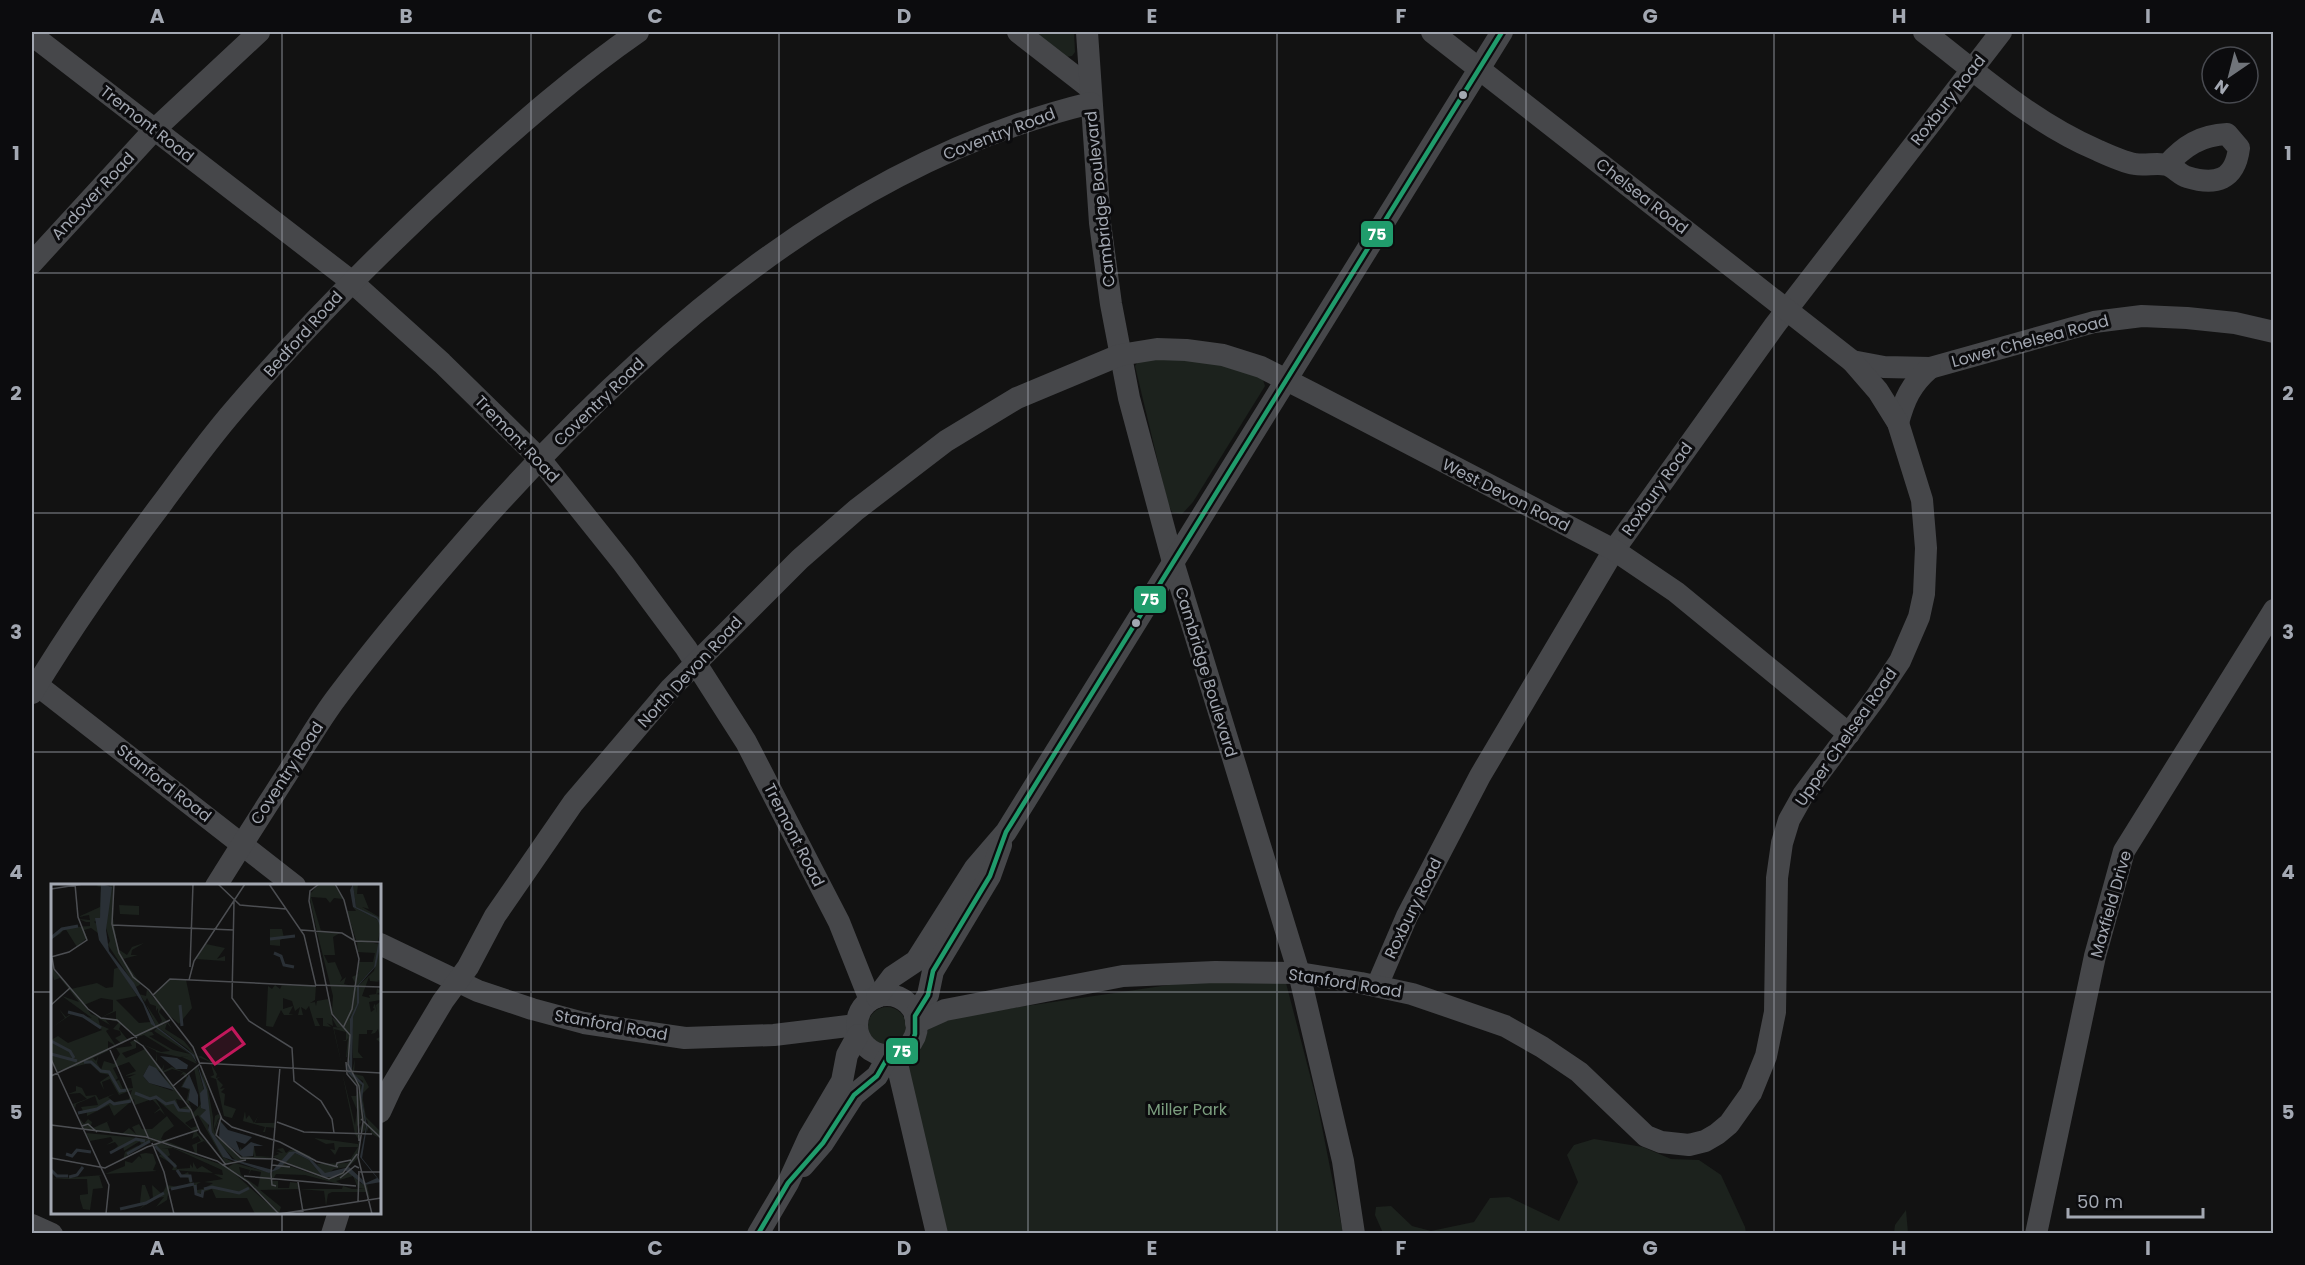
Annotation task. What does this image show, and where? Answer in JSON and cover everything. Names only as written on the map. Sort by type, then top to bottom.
[{"type":"street","name":"Andover Road","points":[[32,263],[154,130],[259,32]]},
{"type":"street","name":"Bedford Road","points":[[33,686],[103,583],[233,410],[351,281],[525,120],[601,57],[638,32]]},
{"type":"street","points":[[1018,32],[1090,96]]},
{"type":"street","name":"Cambridge Boulevard","points":[[1087,32],[1100,223],[1120,355],[1129,398],[1173,562],[1299,973],[1343,1161],[1354,1233]]},
{"type":"street","name":"Chelsea Road","points":[[1432,32],[1852,361]]},
{"type":"street","points":[[758,1233],[788,1183],[809,1137],[842,1081],[847,1055],[863,1007],[892,977],[916,961],[975,868],[1006,832],[1502,32]]},
{"type":"street","points":[[1924,32],[2035,116],[2096,150],[2135,164],[2167,165]]},
{"type":"street","name":"Roxbury Road","points":[[1377,986],[1407,916],[1480,776],[1614,550],[1707,418],[1875,194],[2001,32]]},
{"type":"street","name":"Tremont Road","points":[[32,35],[351,281],[442,363],[540,459],[623,564],[696,663],[752,753],[874,998]]},
{"type":"street","name":"Coventry Road","points":[[217,884],[342,690],[422,589],[540,459],[643,358],[788,242],[871,190],[969,143],[1057,111],[1090,96]]},
{"type":"street","name":"Lower Chelsea Road","points":[[1852,361],[1884,367],[1930,368],[2094,322],[2142,316],[2235,323],[2274,332]]},
{"type":"street","name":"West Devon Road","points":[[1120,355],[1157,349],[1223,355],[1261,367],[1286,379],[1614,550],[1676,592],[1849,734]]},
{"type":"street","name":"North Devon Road","points":[[381,1110],[416,1045],[456,981],[468,967],[495,916],[573,803],[671,688],[800,559],[856,510],[946,441],[1017,398],[1120,355]]},
{"type":"street","name":"Upper Chelsea Road","points":[[1729,1124],[1751,1092],[1766,1056],[1775,1012],[1777,878],[1782,843],[1789,820],[1803,795],[1900,661],[1919,617],[1924,594],[1926,548],[1922,500],[1898,423],[1878,392],[1852,361]]},
{"type":"street","name":"Lower Chelsea Road","points":[[1898,423],[1912,385],[1930,368]]},
{"type":"street","name":"Maxfield Drive","points":[[2036,1233],[2095,956],[2124,851],[2274,610]]},
{"type":"street","name":"Stanford Road","points":[[33,686],[294,884]]},
{"type":"street","points":[[857,1030],[863,1044],[879,1054],[892,1055],[906,1049],[912,1042],[916,1020],[928,995],[933,971],[990,876],[1006,832]]},
{"type":"street","name":"Stanford Road","points":[[381,944],[456,981],[532,1009],[584,1023],[685,1038],[857,1030]]},
{"type":"street","name":"Stanford Road","points":[[916,1020],[945,1010],[1123,976],[1215,972],[1299,973],[1412,994],[1514,1031],[1579,1072],[1646,1136],[1661,1142],[1689,1145],[1705,1141],[1729,1124]]},
{"type":"street","points":[[874,998],[894,996],[901,999],[912,1009],[916,1020]]},
{"type":"street","points":[[788,1183],[823,1143],[854,1095],[877,1076],[892,1055]]},
{"type":"street","points":[[892,1055],[937,1233]]},
{"type":"street","points":[[332,1233],[338,1214]]},
{"type":"green space","points":[[1031,32],[1074,32],[1075,52],[1072,56],[1066,57]]},
{"type":"green space","points":[[1140,359],[1217,361],[1262,377],[1265,386],[1193,502],[1182,514],[1172,512],[1168,504],[1135,366]]},
{"type":"green space","name":"Miller Park","points":[[1189,982],[1286,983],[1317,1102],[1343,1233],[944,1233],[907,1064],[922,1046],[929,1027],[945,1018]]},
{"type":"green space","points":[[887,1007],[901,1012],[906,1026],[901,1040],[887,1045],[873,1040],[868,1026],[873,1012]]},
{"type":"green space","points":[[1594,1139],[1643,1147],[1671,1159],[1699,1160],[1721,1175],[1746,1233],[1383,1233],[1375,1215],[1376,1207],[1391,1206],[1412,1226],[1431,1231],[1474,1222],[1490,1198],[1509,1197],[1559,1221],[1578,1182],[1567,1155],[1574,1145]]},
{"type":"green space","points":[[1906,1210],[1908,1233],[1894,1233],[1895,1225]]},
{"type":"transit line","name":"75","points":[[758,1234],[788,1183],[823,1143],[854,1095],[877,1076],[889,1055],[895,1055],[906,1049],[912,1042],[915,1034],[915,1016],[928,995],[933,971],[990,876],[1006,832],[1502,32]]}]
